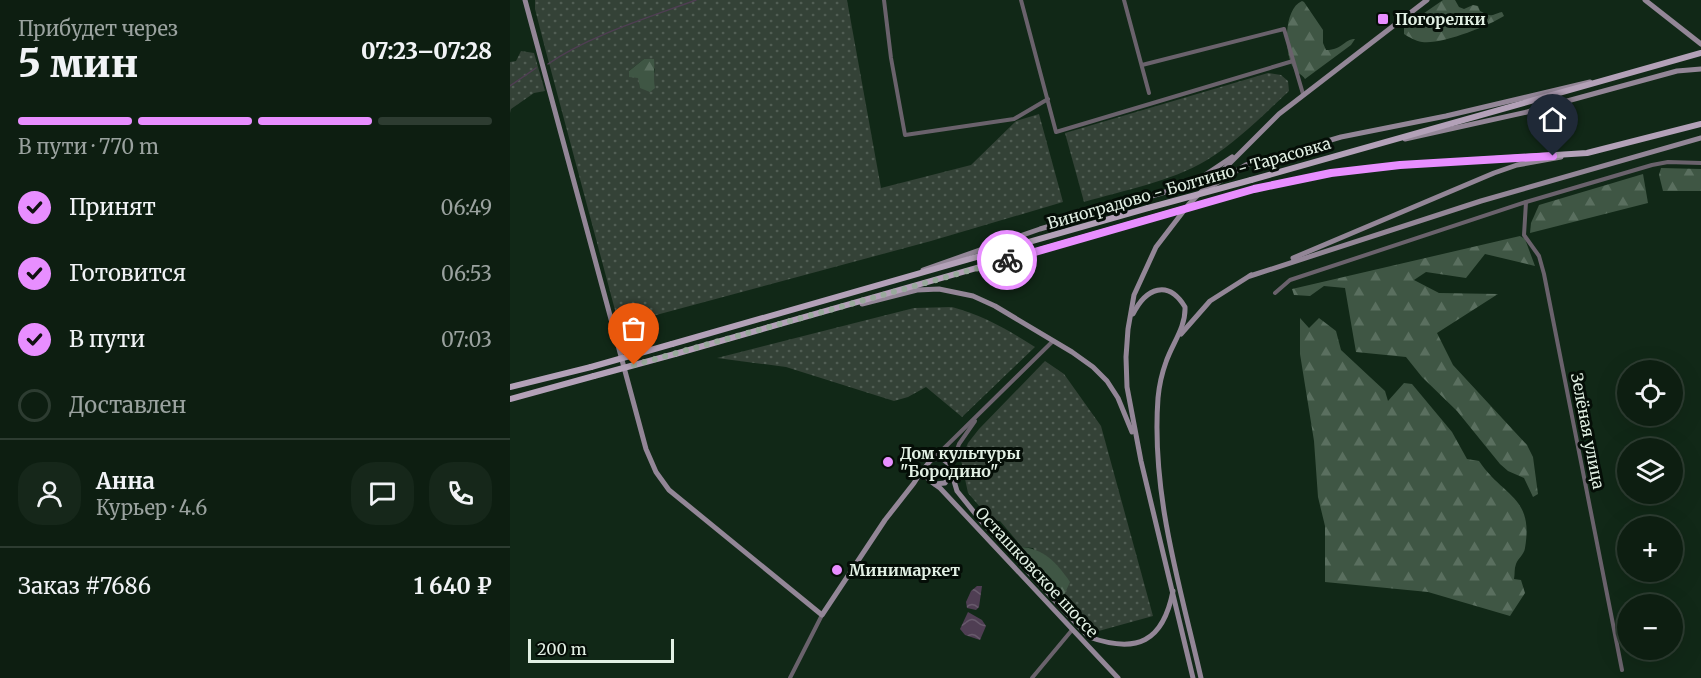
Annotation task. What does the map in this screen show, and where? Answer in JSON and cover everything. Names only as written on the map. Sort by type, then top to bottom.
[{"type":"main road","points":[[525,0],[650,461],[661,481],[822,615],[885,520],[929,463],[941,459],[947,462],[951,471],[945,483],[922,480],[914,483]]},
{"type":"main road","points":[[1193,678],[1139,449],[1127,387],[1125,357],[1134,295],[1156,247],[1194,198],[1279,114],[1427,0]]},
{"type":"main road","points":[[1645,0],[1701,44]]},
{"type":"main road","name":"Виноградово - Болтино - Тарасовка","points":[[510,387],[591,367],[1698,54]]},
{"type":"main road","points":[[1194,198],[1225,176],[1246,165],[1341,137],[1457,113],[1667,63]]},
{"type":"main road","points":[[1350,152],[1527,112],[1677,71],[1701,69]]},
{"type":"main road","name":"Виноградово - Болтино - Тарасовка","points":[[510,399],[819,314],[1254,189],[1331,173],[1400,165],[1587,153],[1701,124]]},
{"type":"main road","points":[[1250,276],[1481,201],[1701,138]]},
{"type":"main road","points":[[889,282],[1018,236],[1182,187],[1202,177],[1243,150]]},
{"type":"main road","points":[[1174,344],[1191,320],[1210,301],[1250,276],[1494,173],[1517,165],[1587,153]]},
{"type":"main road","points":[[819,314],[917,290],[939,289],[973,296],[995,306],[1053,340],[1093,367],[1107,381],[1118,398],[1139,449]]},
{"type":"main road","points":[[1128,329],[1133,311],[1142,299],[1158,290],[1168,290],[1174,293],[1185,307],[1184,322],[1166,362],[1158,396],[1157,445],[1160,485],[1170,547],[1201,678]]},
{"type":"main road","points":[[929,463],[925,472],[932,483]]},
{"type":"main road","name":"Осташковское шоссе","points":[[951,471],[957,490],[976,515],[1089,637],[1106,643],[1125,645],[1142,640],[1154,633],[1164,622],[1173,591]]},
{"type":"main road","name":"Осташковское шоссе","points":[[932,483],[1118,678]]},
{"type":"main road","points":[[807,603],[821,606],[832,601]]},
{"type":"street","points":[[884,0],[891,58],[906,135],[1014,119],[1048,99]]},
{"type":"street","points":[[1021,0],[1056,132],[1293,61]]},
{"type":"street","points":[[1124,0],[1149,93]]},
{"type":"street","points":[[1142,64],[1284,29],[1303,94]]},
{"type":"street","points":[[1275,293],[1290,280],[1526,202],[1668,162],[1701,163]]},
{"type":"street","name":"Зелёная улица","points":[[1526,202],[1524,235],[1539,256],[1544,274],[1623,670]]},
{"type":"street","points":[[929,463],[1053,340]]},
{"type":"street","points":[[951,471],[959,444],[979,415]]},
{"type":"street","points":[[790,678],[822,615]]},
{"type":"street","points":[[1032,678],[1072,630]]},
{"type":"green space","points":[[535,0],[847,0],[881,188],[971,165],[1016,121],[1039,114],[1063,202],[931,241],[619,325],[535,9]],"holes":[[[644,59],[655,69],[653,78],[640,88],[639,78],[629,71]]]},
{"type":"green space","points":[[1443,0],[1455,0],[1459,7],[1464,9],[1473,5],[1478,6],[1480,11],[1487,15],[1502,12],[1504,16],[1487,25],[1441,41],[1422,42],[1404,34],[1404,27]]},
{"type":"green space","points":[[1302,1],[1323,30],[1323,43],[1326,50],[1332,50],[1355,39],[1351,45],[1305,79],[1294,69],[1287,43],[1291,13]]},
{"type":"green space","points":[[521,51],[534,53],[545,91],[534,93],[511,109],[510,113],[510,62],[516,61]]},
{"type":"green space","points":[[644,59],[654,59],[655,88],[650,92],[640,88],[638,78],[629,77],[629,71]]},
{"type":"green space","points":[[1268,73],[1281,75],[1288,81],[1289,91],[1218,153],[1193,168],[1163,180],[1084,202],[1065,133]]},
{"type":"green space","points":[[1661,168],[1701,169],[1701,191],[1663,191],[1659,175]]},
{"type":"green space","points":[[1643,174],[1648,203],[1530,233],[1531,223],[1539,205]]},
{"type":"green space","points":[[1520,236],[1525,239],[1535,266],[1485,254],[1466,278],[1426,272],[1414,280],[1439,293],[1498,294],[1437,333],[1453,365],[1527,445],[1533,457],[1538,494],[1533,497],[1524,478],[1508,471],[1500,464],[1457,411],[1422,377],[1406,357],[1356,352],[1345,288],[1324,286],[1310,296],[1294,295],[1292,289]]},
{"type":"green space","points":[[952,307],[995,324],[1035,347],[962,417],[926,387],[908,397],[894,401],[786,367],[717,358],[914,308]]},
{"type":"green space","points":[[1300,318],[1309,328],[1319,318],[1336,331],[1341,350],[1385,391],[1388,401],[1404,383],[1412,384],[1452,432],[1467,459],[1479,461],[1521,507],[1527,531],[1525,548],[1516,564],[1514,579],[1521,580],[1525,593],[1510,616],[1428,592],[1325,582],[1325,526],[1318,497],[1314,441],[1300,354]]},
{"type":"green space","points":[[1045,361],[1064,374],[1101,426],[1153,616],[1095,632],[1063,597],[1064,593],[1033,548],[1022,547],[1000,521],[992,521],[968,493],[961,460],[968,443]]},
{"type":"green space","points":[[1017,547],[1034,549],[1048,557],[1060,568],[1070,582],[1063,597],[1050,588],[1016,550]]},
{"type":"water","points":[[977,586],[982,586],[979,607],[976,610],[967,608],[966,602],[971,591]]},
{"type":"water","points":[[968,612],[982,620],[986,626],[980,640],[965,635],[960,629]]},
{"type":"waterway","points":[[548,64],[600,36],[696,0]]},
{"type":"waterway","points":[[510,86],[536,68]]},
{"type":"way so far","points":[[634,365],[1007,260]]},
{"type":"place","name":"Погорелки","points":[[1383,19]]},
{"type":"place","name":"Дом культуры \"Бородино\"","points":[[888,462]]},
{"type":"place","name":"Минимаркет","points":[[837,570]]},
{"type":"route","points":[[1007,260],[1254,189],[1331,173],[1400,165],[1553,156]]}]
